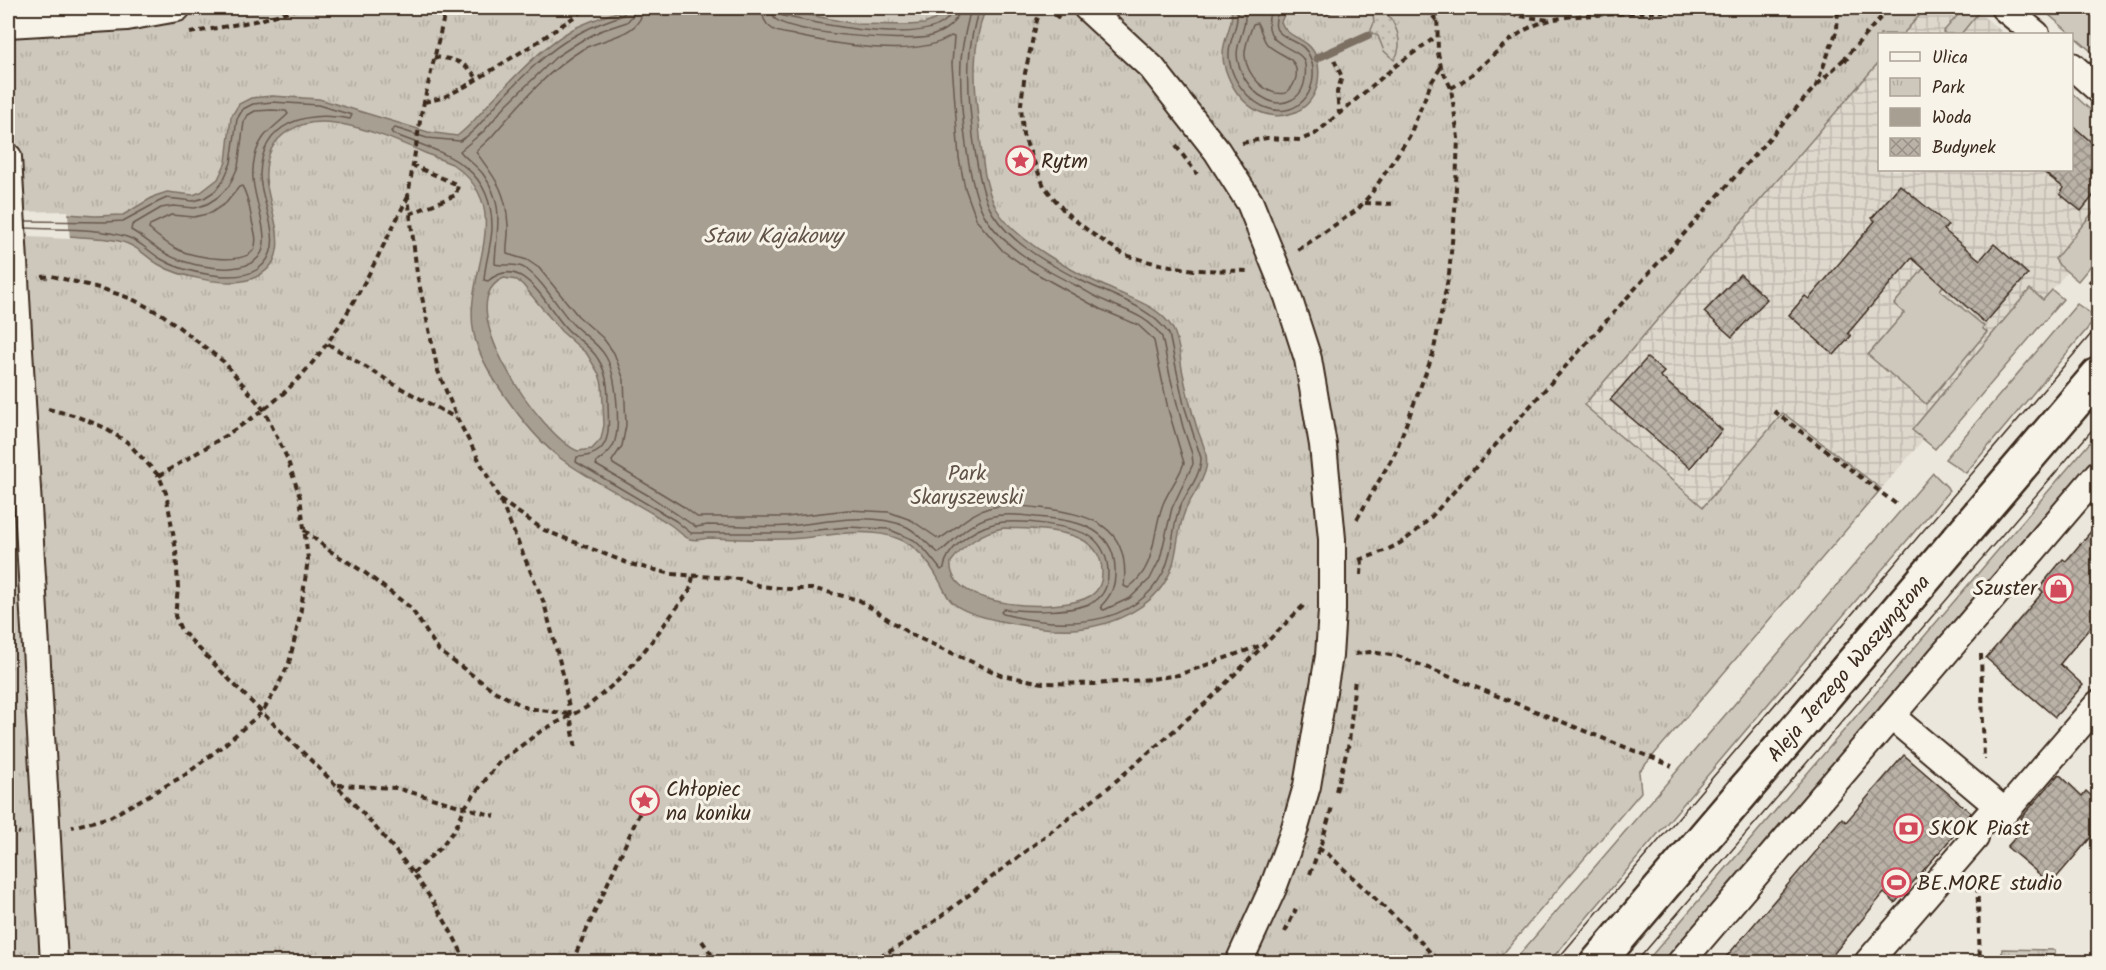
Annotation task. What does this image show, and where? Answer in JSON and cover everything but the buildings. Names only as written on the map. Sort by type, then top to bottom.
[{"type":"main road","name":"Aleja Jerzego Waszyngtona","points":[[1598,963],[2098,375]]},
{"type":"street","points":[[8,24],[24,25],[127,17],[177,8]]},
{"type":"street","points":[[1087,8],[1152,68],[1216,151],[1250,203],[1275,263],[1308,359],[1323,445],[1333,570],[1329,656],[1307,786],[1294,831],[1273,888],[1239,963]]},
{"type":"street","points":[[2004,8],[2035,33]]},
{"type":"street","points":[[2073,67],[2098,89]]},
{"type":"street","points":[[8,157],[54,963]]},
{"type":"street","points":[[1680,963],[2098,474]]},
{"type":"street","points":[[1891,716],[2005,812],[2098,704]]},
{"type":"street","points":[[1868,963],[1976,838],[1976,831],[1991,801]]},
{"type":"path","points":[[446,8],[424,102],[408,196],[417,274],[438,371],[457,418],[500,500],[544,603],[563,674],[576,748]]},
{"type":"path","points":[[424,102],[442,98],[539,41],[584,10],[593,8]]},
{"type":"path","points":[[1063,21],[1044,8],[1037,20],[1024,73],[1021,104],[1023,135],[1044,186],[1065,212],[1091,233],[1125,255],[1194,270],[1249,271],[1275,263],[1339,224],[1364,203],[1390,168],[1409,137],[1431,83],[1441,67]]},
{"type":"path","points":[[1326,13],[1338,8]]},
{"type":"path","points":[[1426,8],[1437,21]]},
{"type":"path","points":[[1575,8],[1587,14]]},
{"type":"path","points":[[1451,88],[1465,81],[1496,51],[1527,29],[1551,20],[1587,14],[1727,8]]},
{"type":"path","points":[[1816,86],[1837,30],[1838,8]]},
{"type":"path","points":[[1333,570],[1394,548],[1412,536],[1432,516],[1816,86],[1846,59],[1889,8]]},
{"type":"path","points":[[1332,539],[1344,535],[1352,528],[1395,453],[1433,354],[1449,274],[1458,138],[1451,88],[1441,67],[1437,36],[1437,9],[1551,20]]},
{"type":"path","points":[[1188,162],[1231,145],[1267,138],[1300,140],[1315,134],[1398,64],[1437,36]]},
{"type":"path","points":[[434,57],[454,59],[469,68],[477,78]]},
{"type":"path","points":[[1334,60],[1342,77],[1337,92],[1339,113]]},
{"type":"path","points":[[1174,143],[1202,180]]},
{"type":"path","points":[[410,214],[456,195],[458,185],[412,165]]},
{"type":"path","points":[[159,476],[264,410],[301,375],[328,344],[408,196]]},
{"type":"path","points":[[1364,203],[1396,204]]},
{"type":"path","points":[[1245,261],[1252,281]]},
{"type":"path","points":[[14,278],[52,276],[132,299],[163,315],[224,362],[264,410],[287,458],[300,497],[308,559],[300,616],[289,663],[262,712],[185,775],[110,817],[71,827]]},
{"type":"path","points":[[2089,279],[2098,287]]},
{"type":"path","points":[[328,344],[457,418]]},
{"type":"path","points":[[48,409],[73,415],[101,426],[127,442],[159,476],[166,493],[175,540],[178,588],[175,616],[181,630],[337,785],[388,840],[414,873],[454,935],[466,962]]},
{"type":"path","points":[[1774,411],[1896,504]]},
{"type":"path","points":[[500,500],[544,530],[630,564],[672,574],[740,579],[760,586],[815,589],[859,600],[912,635],[947,652],[1001,675],[1042,683],[1095,684],[1178,675],[1262,645]]},
{"type":"path","points":[[304,530],[411,608],[439,651],[496,692],[527,708],[570,714]]},
{"type":"path","points":[[414,873],[455,829],[465,807],[499,762],[541,731],[587,707],[622,677],[690,590],[693,576]]},
{"type":"path","points":[[870,963],[903,944],[935,921],[1109,787],[1208,701],[1308,600],[1307,611]]},
{"type":"path","points":[[1329,656],[1370,652],[1398,656],[1672,766]]},
{"type":"path","points":[[1981,654],[1991,801]]},
{"type":"path","points":[[337,785],[396,788],[495,816]]},
{"type":"path","points":[[572,963],[645,801]]},
{"type":"path","points":[[1294,831],[1329,855],[1437,960]]},
{"type":"path","points":[[1976,838],[1980,963]]},
{"type":"path","points":[[702,941],[717,963]]},
{"type":"path","points":[[1208,963],[1213,952]]},
{"type":"shaded area","points":[[1926,8],[1973,8],[2004,33],[1904,33]]},
{"type":"shaded area","points":[[1878,63],[1878,171],[2073,171],[2073,94],[2098,117],[2098,236],[1881,489],[1703,507],[1584,405]]},
{"type":"green space","name":"Park Skaryszewski","points":[[8,8],[1926,8],[1904,33],[1878,33],[1878,63],[1584,405],[1703,507],[1783,413],[1881,489],[1639,772],[1641,792],[1496,962],[8,962]]},
{"type":"green space","points":[[1379,8],[1387,13],[1397,32],[1399,47],[1394,60],[1384,51],[1378,36],[1371,30],[1374,23],[1373,14]]},
{"type":"green space","points":[[1964,8],[1973,8],[1979,12],[1962,33],[1943,32]]},
{"type":"green space","points":[[2041,8],[2098,8],[2098,57],[2073,36],[2073,33]]},
{"type":"green space","points":[[2073,94],[2098,117],[2098,148],[2073,126]]},
{"type":"green space","points":[[2098,206],[2098,257],[2078,281],[2055,259]]},
{"type":"green space","points":[[1924,268],[1944,285],[1940,290],[1984,326],[1983,329],[1987,332],[1926,404],[1868,355],[1904,313],[1894,304]]},
{"type":"green space","points":[[2030,289],[2043,300],[2052,290],[2063,299],[1935,449],[1912,430]]},
{"type":"green space","points":[[2077,304],[2090,313],[2093,322],[1966,473],[1945,459]]},
{"type":"green space","points":[[2098,433],[2098,456],[1663,962],[1646,962]]},
{"type":"green space","points":[[1933,473],[1949,491],[1549,962],[1513,962]]},
{"type":"green space","points":[[2002,949],[2055,950],[2055,962],[2001,962]]},
{"type":"water","name":"Staw Kajakowy","points":[[629,8],[773,8],[856,24],[907,25],[924,24],[934,20],[947,8],[986,8],[978,36],[975,81],[984,168],[988,189],[996,208],[1017,233],[1048,256],[1161,315],[1168,321],[1177,338],[1187,391],[1207,463],[1202,479],[1183,517],[1173,564],[1167,579],[1147,602],[1119,618],[1089,627],[1062,629],[1029,626],[991,619],[961,608],[950,600],[932,569],[918,551],[906,542],[886,535],[843,533],[800,538],[694,540],[685,537],[661,519],[563,461],[519,415],[486,365],[474,334],[472,312],[484,244],[485,222],[482,202],[472,182],[452,164],[369,131],[341,124],[313,123],[288,131],[271,149],[266,178],[275,220],[277,248],[274,261],[266,271],[251,279],[229,282],[190,277],[167,269],[128,244],[107,239],[69,236],[68,214],[123,215],[155,196],[167,192],[193,195],[201,192],[218,179],[226,162],[231,117],[239,104],[251,98],[272,96],[319,99],[428,132],[457,136],[543,50],[573,29]],"holes":[[[504,278],[517,280],[523,285],[561,331],[587,354],[599,374],[602,384],[604,425],[601,439],[592,449],[578,451],[562,441],[543,421],[506,368],[493,340],[486,313],[489,292]],[[1004,528],[1050,531],[1080,538],[1091,546],[1099,557],[1102,576],[1098,589],[1090,596],[1056,605],[1008,603],[986,598],[967,590],[954,578],[951,562],[974,540],[989,532]]]},
{"type":"water","points":[[1226,8],[1287,8],[1281,22],[1284,28],[1310,47],[1319,66],[1315,93],[1302,108],[1284,115],[1264,113],[1254,109],[1236,91],[1223,59],[1224,44],[1232,16],[1231,10]]},
{"type":"pier","points":[[68,211],[70,239],[8,236],[8,212]]},
{"type":"waterway","points":[[1317,58],[1368,35]]},
{"type":"tram line","points":[[1555,962],[2098,326]]},
{"type":"tram line","points":[[1636,962],[2098,423]]},
{"type":"place","name":"Rytm","points":[[1020,161]]},
{"type":"place","name":"Szuster","points":[[2058,588]]},
{"type":"place","name":"Chłopiec na koniku","points":[[645,801]]},
{"type":"place","name":"SKOK Piast","points":[[1908,828]]},
{"type":"place","name":"BE.MORE studio","points":[[1896,883]]}]
